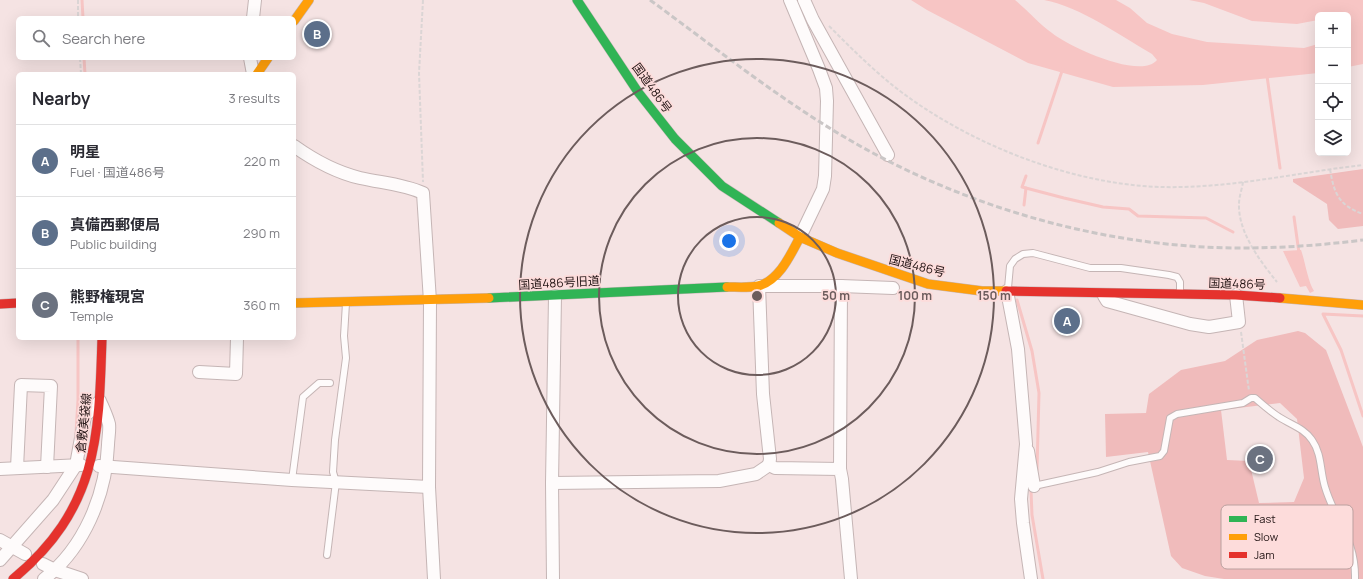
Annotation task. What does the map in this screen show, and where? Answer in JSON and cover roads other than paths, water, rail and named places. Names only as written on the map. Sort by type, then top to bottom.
[{"type":"main road","points":[[296,18],[309,0]]},
{"type":"main road","name":"国道486号","points":[[577,0],[638,92],[676,139],[722,186],[800,236],[837,253],[928,284],[982,291],[1236,295],[1363,305]]},
{"type":"main road","points":[[258,72],[267,60]]},
{"type":"main road","name":"国道486号旧道","points":[[296,302],[430,301],[759,286],[770,281],[782,269],[800,236]]},
{"type":"main road","points":[[0,304],[16,304]]},
{"type":"main road","name":"倉敷美袋線","points":[[13,579],[27,569],[62,528],[78,500],[86,481],[96,443],[100,401],[102,340]]},
{"type":"street","points":[[253,16],[255,0]]},
{"type":"street","points":[[790,0],[826,88],[827,101],[825,176],[823,189],[800,236]]},
{"type":"street","points":[[805,3],[812,7],[819,15]]},
{"type":"street","points":[[805,3],[888,155]]},
{"type":"street","points":[[250,60],[253,72]]},
{"type":"street","points":[[296,147],[317,162],[352,176],[398,184],[424,193],[430,301],[429,487],[434,579]]},
{"type":"street","points":[[552,483],[719,481],[756,474],[769,465],[770,459],[763,394],[759,286],[840,286],[897,291]]},
{"type":"street","points":[[840,286],[840,469],[851,579]]},
{"type":"street","points":[[1007,291],[1018,349],[1026,444],[1034,485]]},
{"type":"street","points":[[1100,292],[1108,301],[1209,328],[1239,322],[1236,295]]},
{"type":"street","points":[[553,579],[552,483],[555,296]]},
{"type":"street","points":[[199,372],[236,374],[237,340]]},
{"type":"street","points":[[17,468],[21,385],[51,386],[47,467]]},
{"type":"street","points":[[0,560],[53,500],[78,465],[85,416],[100,401],[109,424],[100,494],[86,529],[68,557],[44,579]]},
{"type":"street","points":[[1026,444],[1021,499],[1031,579]]},
{"type":"street","points":[[0,469],[78,465]]},
{"type":"street","points":[[769,465],[775,468],[840,469]]},
{"type":"street","points":[[103,466],[292,480],[429,487]]},
{"type":"street","points":[[0,540],[25,554]]},
{"type":"street","points":[[42,564],[82,579]]},
{"type":"lane","points":[[1007,291],[1010,266],[1015,259],[1023,254],[1033,253],[1090,268],[1121,268],[1177,277],[1180,282],[1181,294]]},
{"type":"lane","points":[[327,555],[336,482],[333,472],[335,440],[346,358],[344,336],[346,302]]},
{"type":"lane","points":[[292,480],[303,397],[319,383],[330,383]]},
{"type":"lane","points":[[1034,485],[1090,474],[1129,462],[1160,456],[1164,451],[1170,418],[1177,414],[1243,403],[1251,398],[1255,398],[1279,417],[1301,428],[1312,439],[1319,453],[1328,494],[1333,505]]},
{"type":"lane","points":[[1353,559],[1355,579]]},
{"type":"waterway","points":[[82,0],[83,16]]},
{"type":"waterway","points":[[84,60],[85,72]]},
{"type":"waterway","points":[[1038,143],[1063,68]]},
{"type":"waterway","points":[[1267,76],[1280,168]]},
{"type":"waterway","points":[[1026,176],[1022,187],[1103,207],[1129,209],[1138,216],[1206,218],[1233,232]]},
{"type":"waterway","points":[[1024,205],[1026,188]]},
{"type":"waterway","points":[[1294,217],[1299,253]]},
{"type":"waterway","points":[[1017,300],[1032,351],[1039,393],[1037,470]]},
{"type":"waterway","points":[[1363,316],[1323,314],[1341,350],[1363,416]]},
{"type":"waterway","points":[[76,433],[78,400],[78,340]]},
{"type":"waterway","points":[[1032,488],[1032,515],[1043,579]]},
{"type":"railway","points":[[650,0],[768,87],[816,120],[887,160],[934,183],[984,202],[1034,218],[1085,231],[1137,240],[1190,246],[1242,248],[1273,247],[1318,245],[1363,240]]},
{"type":"place","name":"真備西郵便局","points":[[317,34]]},
{"type":"place","name":"明星","points":[[1067,321]]},
{"type":"place","name":"熊野権現宮","points":[[1260,459]]}]
